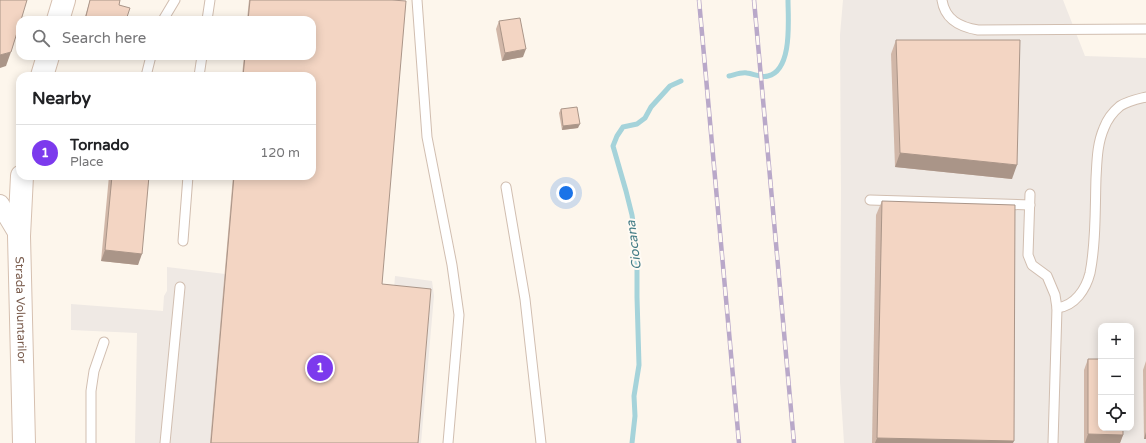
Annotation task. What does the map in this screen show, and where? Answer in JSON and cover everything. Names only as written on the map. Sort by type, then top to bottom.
[{"type":"main road","points":[[59,16],[64,0]]},
{"type":"main road","points":[[43,72],[47,60]]},
{"type":"main road","name":"Strada Voluntarilor","points":[[22,180],[19,236],[24,443]]},
{"type":"street","points":[[0,204],[19,236]]},
{"type":"lane","points":[[165,16],[175,0]]},
{"type":"lane","points":[[208,16],[210,0]]},
{"type":"lane","points":[[417,0],[427,137],[452,265],[459,315],[448,443]]},
{"type":"lane","points":[[942,0],[942,4],[948,15],[956,23],[964,27],[978,30],[1146,29]]},
{"type":"lane","points":[[147,72],[150,60]]},
{"type":"lane","points":[[200,72],[201,60]]},
{"type":"lane","points":[[1057,308],[1064,307],[1072,303],[1081,293],[1090,274],[1093,250],[1097,155],[1104,127],[1111,116],[1121,106],[1133,100],[1146,97]]},
{"type":"lane","points":[[183,241],[188,180]]},
{"type":"lane","points":[[506,187],[525,299],[541,443]]},
{"type":"lane","points":[[1030,194],[1028,255],[1032,265],[1047,276],[1055,295],[1057,308],[1053,443]]},
{"type":"lane","points":[[870,200],[1030,205]]},
{"type":"lane","points":[[165,443],[180,287]]},
{"type":"lane","points":[[91,443],[91,391],[94,371],[104,342]]},
{"type":"shaded area","points":[[843,0],[1063,0],[1085,56],[1146,58],[1146,443],[844,443],[840,382],[840,35]]},
{"type":"shaded area","points":[[167,267],[394,290],[395,276],[432,281],[434,296],[421,443],[135,443],[137,333],[71,330],[71,304],[163,311],[164,296],[167,291]]},
{"type":"building","points":[[0,0],[27,0],[22,16],[16,16],[16,36],[11,52],[0,55]]},
{"type":"building","points":[[90,0],[120,0],[119,5],[130,8],[127,16],[86,16]]},
{"type":"building","points":[[250,0],[406,1],[382,284],[431,289],[418,443],[211,443],[234,180],[316,180],[316,72],[243,72],[245,60],[316,60],[316,16],[248,16]]},
{"type":"building","points":[[520,18],[526,49],[505,53],[499,21]]},
{"type":"building","points":[[896,40],[1020,40],[1017,165],[900,153]]},
{"type":"building","points":[[577,107],[580,124],[563,126],[561,109]]},
{"type":"building","points":[[112,180],[149,180],[142,254],[105,250]]},
{"type":"building","points":[[882,201],[1015,205],[1014,441],[877,438]]},
{"type":"building","points":[[1088,359],[1098,359],[1098,431],[1123,431],[1123,435],[1088,434]]},
{"type":"waterway","name":"Ciocana","points":[[729,76],[740,73],[768,76],[776,72],[782,64],[787,43],[788,0]]},
{"type":"waterway","name":"Ciocana","points":[[632,443],[635,416],[634,396],[639,365],[637,251],[632,215],[613,146],[623,127],[637,124],[645,118],[651,107],[670,86],[681,81]]},
{"type":"railway","points":[[699,0],[739,443]]},
{"type":"railway","points":[[754,0],[794,443]]},
{"type":"place","name":"Tornado","points":[[320,368]]}]
